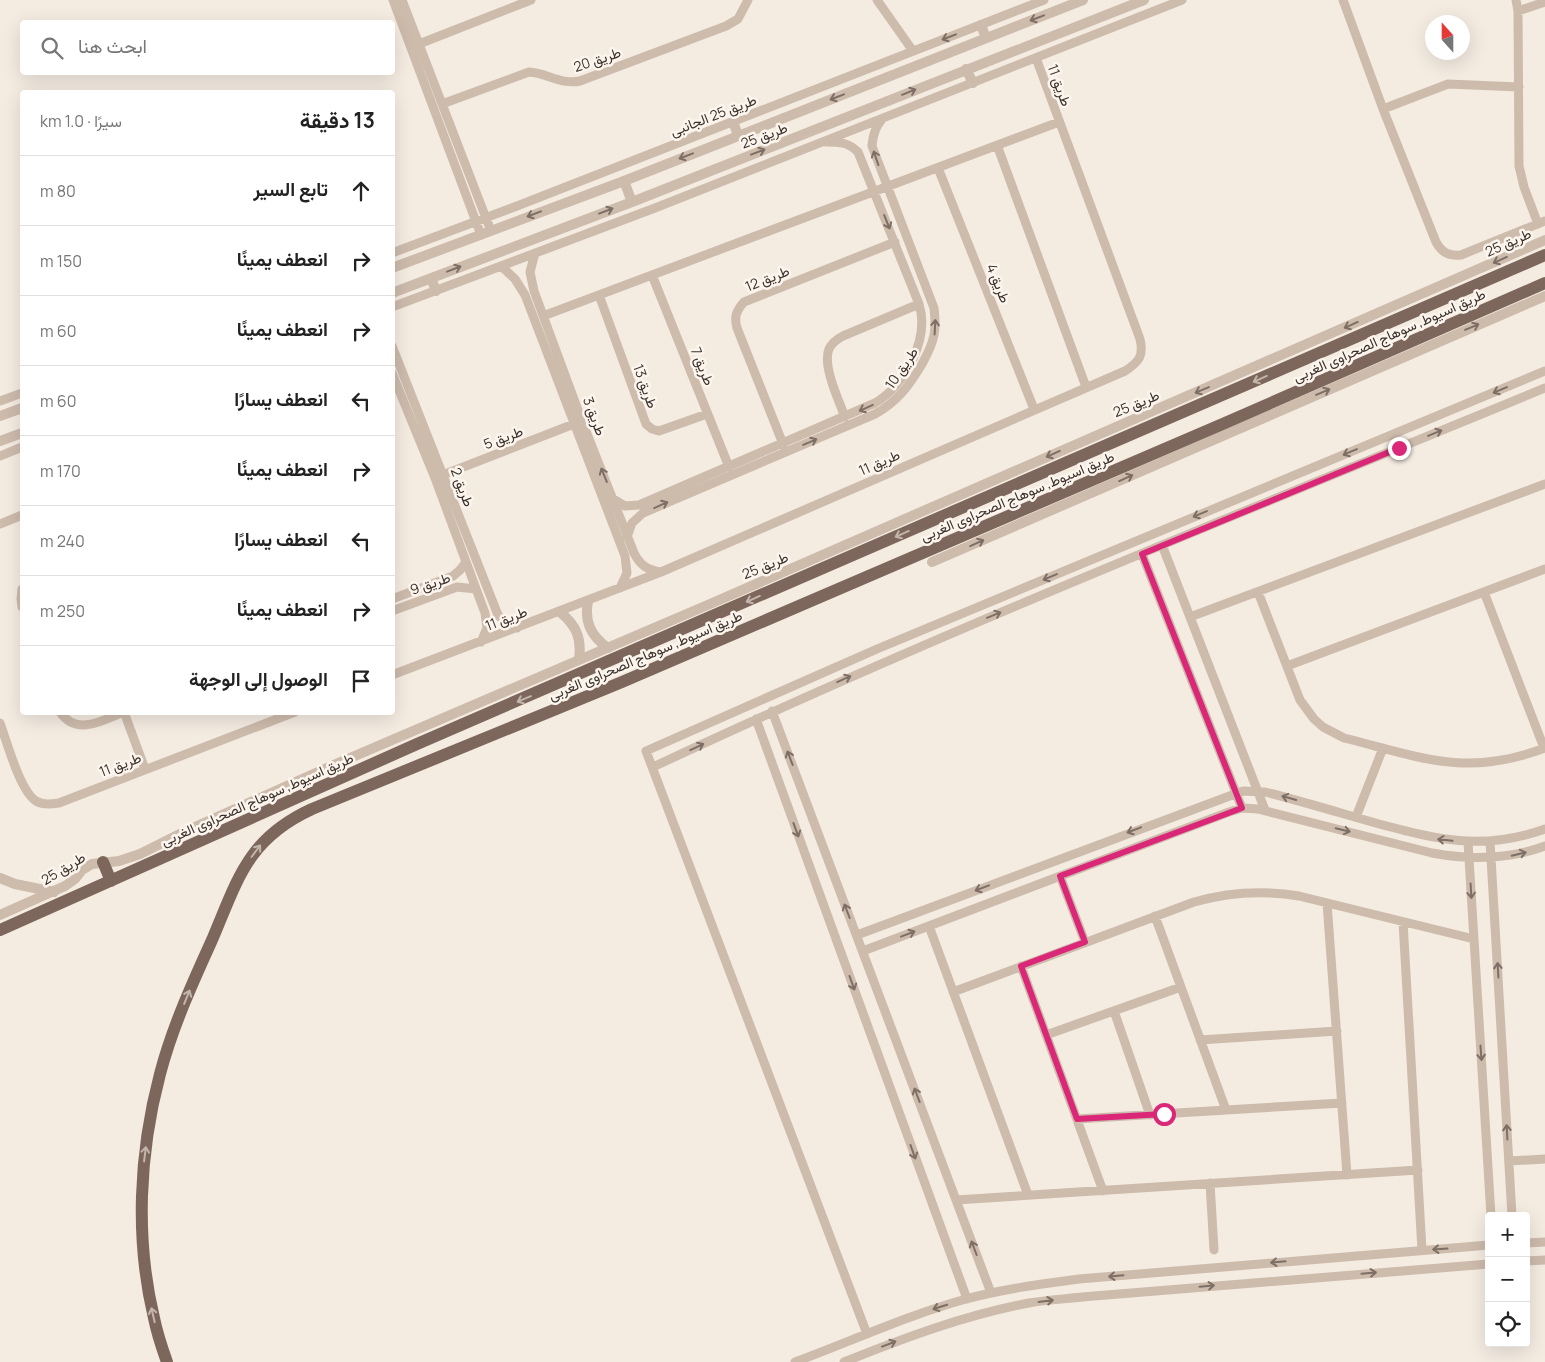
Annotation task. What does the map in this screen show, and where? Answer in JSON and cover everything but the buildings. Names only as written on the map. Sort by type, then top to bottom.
[{"type":"main road","name":"طريق اسيوط, سوهاج الصحراوى الغربى","points":[[0,930],[111,881],[142,860],[417,744],[1545,255]]},
{"type":"main road","name":"طريق اسيوط, سوهاج الصحراوى الغربى","points":[[167,1362],[154,1320],[143,1246],[142,1188],[148,1130],[160,1074],[187,996],[246,863],[259,846],[280,826],[312,809],[930,557],[1545,283]]},
{"type":"main road","points":[[103,862],[111,881]]},
{"type":"street","points":[[419,44],[531,0]]},
{"type":"street","name":"طريق 20","points":[[442,104],[529,72],[536,72],[566,82],[580,81],[726,26],[738,18],[748,0]]},
{"type":"street","points":[[877,0],[913,51]]},
{"type":"street","name":"طريق 25 الجانبى","points":[[395,252],[1044,0]]},
{"type":"street","name":"طريق 25","points":[[395,267],[624,181],[1083,0]]},
{"type":"street","name":"طريق 25","points":[[395,292],[632,202],[1144,0]]},
{"type":"street","points":[[395,306],[818,142],[882,119],[1182,0]]},
{"type":"street","points":[[1343,0],[1383,109],[1440,249],[1446,254],[1454,256],[1461,255],[1541,222],[1524,187],[1519,166],[1518,11],[1516,0]]},
{"type":"street","points":[[398,1],[419,44],[486,218],[486,233]]},
{"type":"street","points":[[398,1],[476,222],[486,233]]},
{"type":"street","points":[[1518,11],[1545,2]]},
{"type":"street","points":[[981,25],[986,38]]},
{"type":"street","name":"طريق 11","points":[[395,674],[661,572],[1125,371],[1134,365],[1140,358],[1142,348],[1036,58]]},
{"type":"street","points":[[966,69],[973,83]]},
{"type":"street","points":[[1383,109],[1448,84],[1519,88]]},
{"type":"street","name":"طريق 10","points":[[628,536],[632,523],[643,513],[785,448],[845,417],[887,402],[907,389],[929,350],[936,322],[934,308],[872,146],[876,127],[882,119]]},
{"type":"street","points":[[733,122],[738,136]]},
{"type":"street","name":"طريق 11","points":[[543,316],[1059,122]]},
{"type":"street","name":"طريق 10","points":[[613,499],[625,506],[639,505],[729,467],[875,414],[887,402],[901,381],[922,333],[921,308],[858,152],[852,146],[845,143],[818,142]]},
{"type":"street","points":[[997,146],[1086,387]]},
{"type":"street","name":"طريق 4","points":[[938,168],[1034,409]]},
{"type":"street","points":[[624,181],[632,202]]},
{"type":"street","name":"طريق 25","points":[[0,915],[55,892],[75,879],[82,870],[92,864],[142,860],[184,832],[328,768],[1545,240]]},
{"type":"street","name":"طريق 12","points":[[785,448],[737,328],[735,319],[737,309],[744,302],[895,242]]},
{"type":"street","name":"طريق 3","points":[[535,253],[530,272],[531,282],[625,556],[627,573],[620,588]]},
{"type":"street","name":"طريق 3","points":[[500,266],[515,279],[525,295],[638,561],[644,567],[661,572]]},
{"type":"street","name":"طريق 7","points":[[652,275],[729,467]]},
{"type":"street","points":[[431,278],[436,291]]},
{"type":"street","name":"طريق 13","points":[[599,295],[646,424],[652,429],[666,430],[707,414]]},
{"type":"street","points":[[930,557],[1545,296]]},
{"type":"street","points":[[845,417],[826,359],[834,341],[921,308],[934,308]]},
{"type":"street","name":"طريق 2","points":[[395,354],[439,476],[466,562],[487,620],[485,635],[481,642]]},
{"type":"street","points":[[867,1334],[646,751],[877,649],[1545,371]]},
{"type":"street","name":"طريق 2","points":[[395,378],[498,615],[507,624],[517,628]]},
{"type":"street","points":[[652,767],[772,711],[980,620],[1545,388]]},
{"type":"street","points":[[0,401],[20,394]]},
{"type":"street","points":[[0,416],[20,409]]},
{"type":"street","name":"طريق 5","points":[[439,476],[578,423]]},
{"type":"street","points":[[0,441],[20,434]]},
{"type":"street","points":[[0,456],[20,448]]},
{"type":"street","points":[[1190,617],[1545,484]]},
{"type":"street","points":[[4,522],[20,516]]},
{"type":"street","points":[[1162,545],[1265,810]]},
{"type":"street","points":[[1142,554],[1242,808]]},
{"type":"street","name":"طريق 9","points":[[395,598],[453,576],[466,562]]},
{"type":"street","points":[[1287,666],[1545,569]]},
{"type":"street","name":"طريق 9","points":[[395,610],[457,587],[476,589]]},
{"type":"street","points":[[1258,592],[1300,700],[1306,710],[1323,727],[1344,738],[1431,760],[1472,764],[1507,760],[1545,748],[1484,592]]},
{"type":"street","points":[[588,601],[586,612],[592,633],[608,648]]},
{"type":"street","points":[[560,612],[576,627],[580,638],[580,660]]},
{"type":"street","points":[[772,711],[991,1293]]},
{"type":"street","points":[[63,715],[69,722],[80,726],[91,725],[116,715]]},
{"type":"street","points":[[124,715],[145,769]]},
{"type":"street","name":"طريق 11","points":[[0,723],[27,793],[37,802],[47,805],[59,803],[287,715]]},
{"type":"street","points":[[756,719],[967,1299]]},
{"type":"street","points":[[1356,817],[1383,748]]},
{"type":"street","points":[[857,935],[1236,792],[1257,790],[1438,839],[1468,842],[1490,841],[1514,838],[1545,829]]},
{"type":"street","points":[[863,951],[1242,808],[1265,810],[1432,853],[1469,858],[1515,855],[1545,846]]},
{"type":"street","points":[[1490,841],[1512,1212]]},
{"type":"street","points":[[1468,842],[1491,1212]]},
{"type":"street","points":[[1060,876],[1085,942]]},
{"type":"street","points":[[0,878],[32,888],[55,892]]},
{"type":"street","points":[[953,992],[1194,902],[1234,893],[1276,893],[1328,903],[1474,939]]},
{"type":"street","points":[[1328,903],[1347,1175]]},
{"type":"street","points":[[1155,916],[1226,1110]]},
{"type":"street","points":[[1403,922],[1422,1250]]},
{"type":"street","points":[[929,926],[1028,1195]]},
{"type":"street","points":[[1021,966],[1103,1190]]},
{"type":"street","points":[[1046,1035],[1181,987]]},
{"type":"street","points":[[1114,1011],[1150,1115]]},
{"type":"street","points":[[1200,1040],[1337,1031]]},
{"type":"street","points":[[1077,1119],[1342,1103]]},
{"type":"street","points":[[1509,1161],[1545,1159]]},
{"type":"street","points":[[956,1200],[1418,1170]]},
{"type":"street","points":[[1210,1183],[1214,1250]]},
{"type":"street","points":[[1530,1243],[1545,1242]]},
{"type":"street","points":[[795,1362],[933,1309],[991,1293],[1035,1285],[1079,1279],[1485,1245]]},
{"type":"street","points":[[1530,1261],[1545,1260]]},
{"type":"street","points":[[844,1362],[930,1329],[980,1314],[1030,1303],[1092,1296],[1485,1264]]},
{"type":"route","points":[[1164,1114],[1077,1119],[1021,966],[1085,942],[1060,876],[1242,808],[1142,554],[1399,448]]}]
